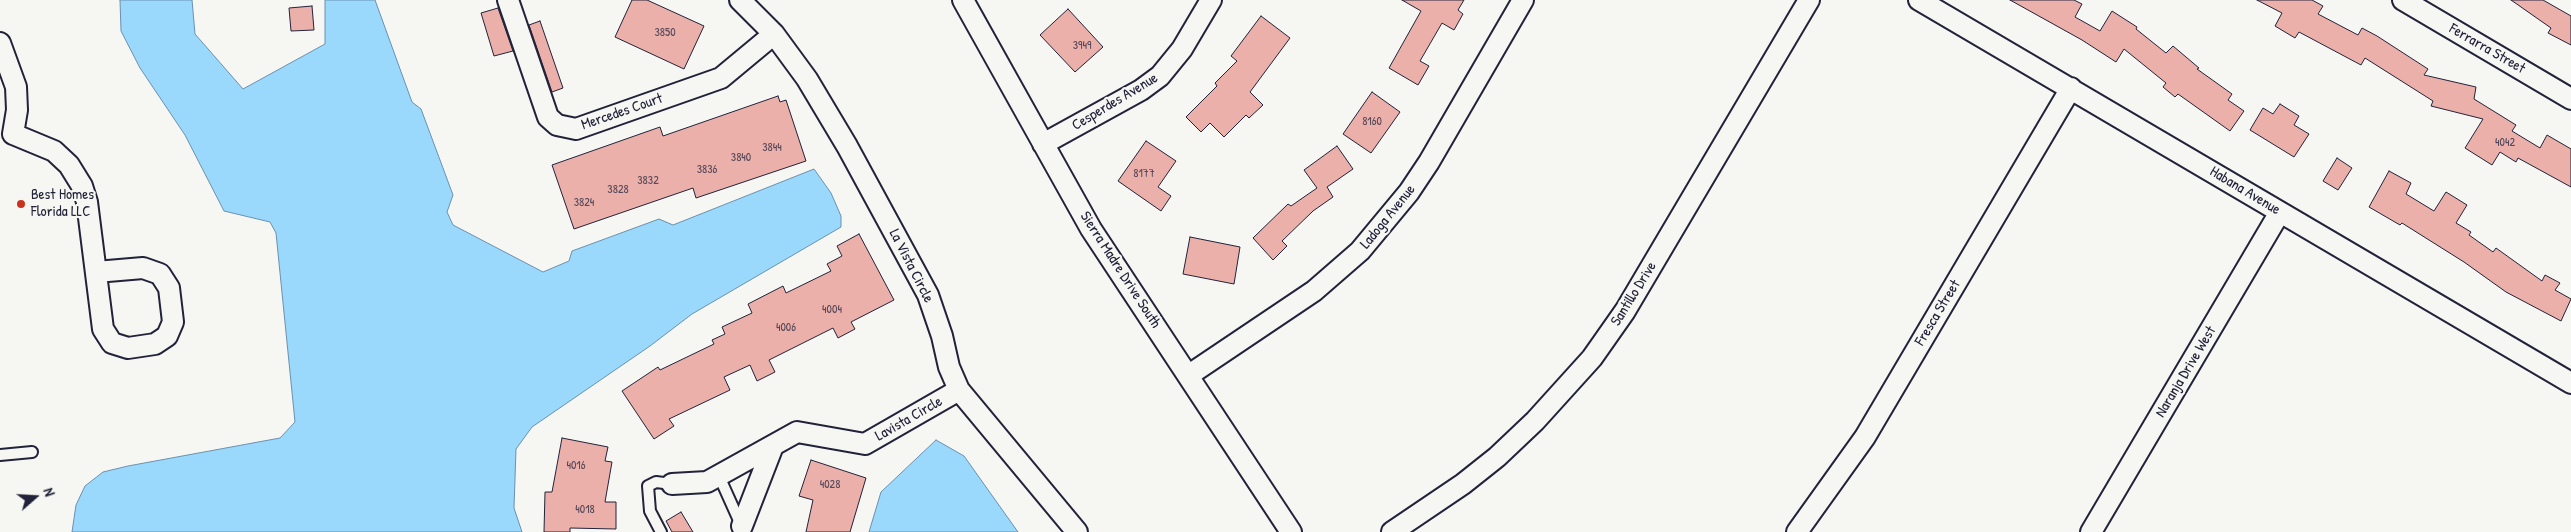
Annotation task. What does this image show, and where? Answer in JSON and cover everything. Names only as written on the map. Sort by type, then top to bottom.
[{"type":"street","name":"Mercedes Court","points":[[508,0],[548,117],[556,125],[576,129],[721,78],[774,34]]},
{"type":"street","name":"La Vista Circle","points":[[740,0],[774,34],[808,79],[847,146],[928,295],[942,336],[949,367],[959,390],[1076,532]]},
{"type":"street","name":"Sierra Madre Drive South","points":[[963,0],[1092,228],[1292,532]]},
{"type":"street","name":"Cesperdes Avenue","points":[[1043,144],[1140,90],[1160,76],[1182,49],[1211,0]]},
{"type":"street","name":"Ladoga Avenue","points":[[1189,375],[1314,291],[1360,251],[1408,192],[1429,162],[1523,0]]},
{"type":"street","name":"Santillo Drive","points":[[1392,532],[1463,484],[1497,457],[1535,421],[1592,358],[1626,311],[1809,0]]},
{"type":"street","name":"Habana Avenue","points":[[1920,0],[2571,383]]},
{"type":"street","name":"Ferrarra Street","points":[[2403,0],[2571,99]]},
{"type":"street","points":[[0,43],[16,87],[18,110],[7,136],[54,151],[69,165],[82,186],[87,202],[102,329],[112,344],[128,348],[155,344],[167,336],[173,322],[169,288],[160,274],[143,268],[96,272]]},
{"type":"street","name":"Fresca Street","points":[[1797,532],[1865,437],[2071,88]]},
{"type":"street","name":"Naranja Drive West","points":[[2091,532],[2280,212]]},
{"type":"street","name":"Lavista Circle","points":[[672,484],[707,482],[797,432],[865,444],[959,390]]},
{"type":"street","points":[[743,529],[773,446]]},
{"type":"lane","points":[[0,455],[32,452]]},
{"type":"lane","points":[[719,476],[743,529]]},
{"type":"lane","name":"Lavista Circle","points":[[661,532],[650,510],[648,486],[656,482],[672,484]]},
{"type":"water","points":[[120,0],[192,0],[195,34],[243,89],[325,44],[325,0],[375,0],[412,102],[421,109],[453,195],[447,212],[453,225],[543,272],[569,261],[572,251],[659,219],[673,225],[814,169],[831,193],[841,216],[841,227],[692,314],[650,346],[532,427],[516,449],[514,508],[522,532],[72,532],[76,505],[85,486],[103,472],[280,438],[295,422],[276,233],[270,222],[224,211],[185,135],[140,68],[121,31]]},
{"type":"water","points":[[936,440],[964,456],[1018,532],[869,532],[881,492]]},
{"type":"building","points":[[632,0],[647,0],[704,26],[684,69],[615,37]]},
{"type":"building","points":[[1402,0],[1464,0],[1458,10],[1463,14],[1454,30],[1442,23],[1420,61],[1429,66],[1418,85],[1389,68],[1421,11]]},
{"type":"building","points":[[2010,0],[2074,0],[2082,4],[2075,17],[2100,31],[2112,11],[2137,27],[2136,29],[2166,53],[2173,46],[2199,68],[2197,69],[2232,94],[2228,100],[2244,111],[2230,131],[2178,94],[2175,97],[2163,87],[2166,83],[2124,49],[2116,62],[2082,40]]},
{"type":"building","points":[[2257,0],[2312,0],[2323,6],[2318,14],[2358,35],[2362,28],[2377,36],[2428,69],[2424,75],[2476,87],[2474,99],[2516,125],[2512,131],[2540,148],[2547,135],[2571,149],[2571,187],[2518,158],[2516,162],[2500,152],[2492,165],[2465,148],[2483,119],[2431,106],[2433,101],[2365,58],[2361,65],[2299,32],[2295,38],[2275,26],[2282,13]]},
{"type":"building","points":[[2511,0],[2543,0],[2571,16],[2571,45],[2548,33],[2551,28]]},
{"type":"building","points":[[312,6],[314,30],[291,31],[289,8]]},
{"type":"building","points":[[498,8],[513,51],[494,56],[481,13]]},
{"type":"building","points":[[1068,9],[1103,47],[1075,72],[1040,35]]},
{"type":"building","points":[[1261,16],[1290,38],[1250,92],[1263,105],[1249,118],[1246,115],[1224,137],[1210,123],[1201,132],[1186,117],[1217,86],[1215,83],[1237,61],[1231,56]]},
{"type":"building","points":[[540,21],[563,88],[552,92],[529,25]]},
{"type":"building","points":[[1372,92],[1400,112],[1371,153],[1343,134]]},
{"type":"building","points":[[778,96],[780,102],[786,100],[806,161],[696,198],[693,188],[574,229],[552,165],[660,127],[663,136]]},
{"type":"building","points":[[2280,104],[2299,116],[2294,125],[2309,134],[2294,157],[2250,130],[2263,108],[2273,114]]},
{"type":"building","points":[[1146,141],[1176,161],[1158,187],[1171,196],[1161,211],[1118,181]]},
{"type":"building","points":[[1337,146],[1353,169],[1327,187],[1333,197],[1313,211],[1282,241],[1287,246],[1273,260],[1253,238],[1288,204],[1291,206],[1317,188],[1304,170]]},
{"type":"building","points":[[2337,158],[2352,168],[2338,190],[2323,181]]},
{"type":"building","points":[[2389,171],[2411,183],[2406,194],[2434,211],[2446,192],[2467,205],[2456,223],[2471,232],[2469,235],[2493,252],[2496,248],[2542,281],[2545,275],[2560,283],[2555,290],[2571,299],[2561,321],[2506,292],[2464,262],[2402,223],[2400,225],[2369,207]]},
{"type":"building","points":[[859,234],[894,300],[851,322],[855,329],[838,338],[833,328],[769,360],[775,372],[757,381],[750,365],[724,377],[730,390],[669,419],[674,426],[654,439],[622,391],[658,367],[660,370],[714,344],[712,340],[725,334],[722,327],[752,313],[748,304],[783,286],[786,293],[831,271],[827,264],[842,256],[837,246]]},
{"type":"building","points":[[1190,237],[1240,247],[1234,284],[1183,274]]},
{"type":"building","points":[[562,438],[608,447],[605,461],[612,462],[605,502],[616,502],[616,529],[570,528],[570,532],[544,532],[545,492],[552,492]]},
{"type":"building","points":[[811,460],[866,478],[850,532],[806,532],[813,500],[799,496]]},
{"type":"building","points":[[681,512],[693,532],[672,532],[666,521]]},
{"type":"place","name":"Best Homes Florida LLC","points":[[21,204]]}]
